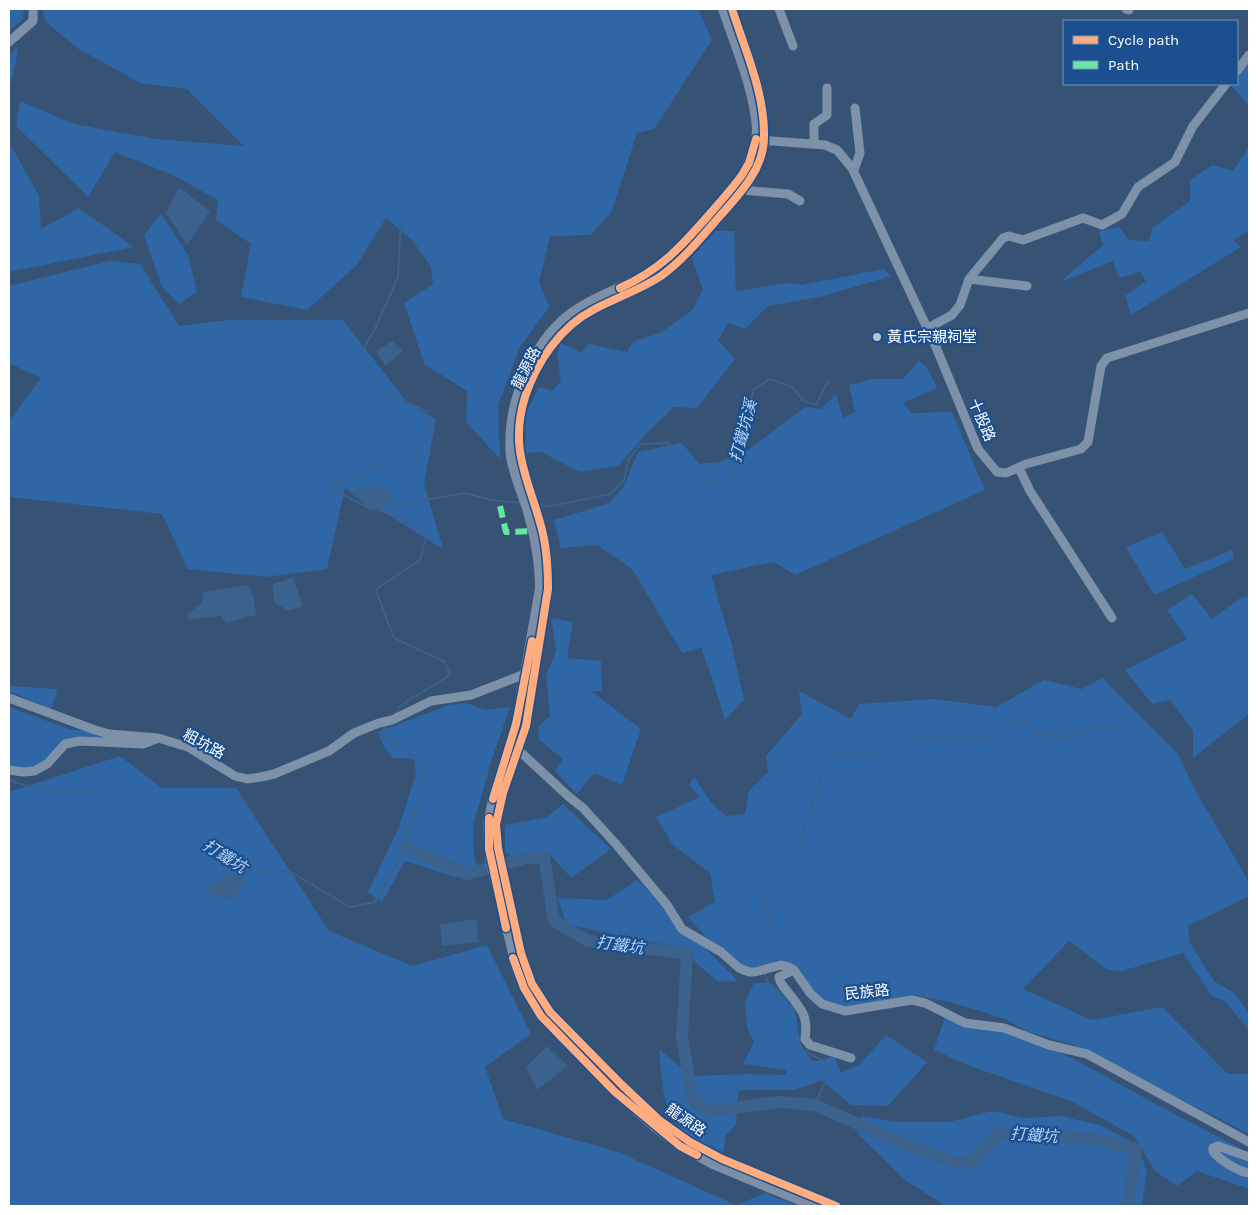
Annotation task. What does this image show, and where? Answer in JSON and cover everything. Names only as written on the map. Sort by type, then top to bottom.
[{"type":"main road","points":[[515,746],[516,724],[540,589],[540,570],[530,504],[512,457],[510,437],[513,416],[525,377],[543,345],[558,326],[575,311],[641,278],[676,252],[735,186],[748,163],[760,139],[753,102],[723,9]]},
{"type":"main road","name":"龍源路","points":[[732,9],[764,116],[757,166],[742,190],[690,250],[670,269],[645,285],[602,305],[569,326],[550,350],[532,380],[520,417],[518,438],[520,456],[530,504],[546,546],[548,569],[546,610],[528,717],[515,746],[496,824],[496,862],[526,970],[540,997],[546,1014],[615,1092],[680,1146],[716,1165],[814,1206]]},
{"type":"main road","name":"龍源路","points":[[546,1014],[659,1120],[690,1142],[722,1159],[836,1206]]},
{"type":"street","points":[[9,42],[33,21],[33,9]]},
{"type":"street","points":[[779,9],[793,46]]},
{"type":"street","points":[[1238,70],[1249,55]]},
{"type":"street","points":[[928,328],[952,315],[960,304],[969,278],[1004,238],[1009,236],[1023,240],[1083,218],[1102,225],[1122,214],[1138,187],[1174,162],[1193,126],[1225,85]]},
{"type":"street","points":[[814,144],[814,124],[827,115],[826,88]]},
{"type":"street","points":[[854,170],[860,153],[855,108]]},
{"type":"street","name":"十股路","points":[[760,139],[824,145],[837,150],[846,158],[854,170],[928,328],[978,449],[997,472],[1006,473],[1081,449],[1088,442],[1102,366],[1107,358],[1249,313]]},
{"type":"street","points":[[742,190],[788,194],[800,201]]},
{"type":"street","points":[[969,278],[1027,286]]},
{"type":"street","points":[[1019,468],[1030,491],[1112,618]]},
{"type":"street","points":[[525,674],[535,670]]},
{"type":"street","name":"粗坑路","points":[[9,698],[76,725],[109,734],[158,738],[188,747],[225,771],[247,779],[274,774],[329,752],[354,734],[379,723],[392,720],[432,700],[471,695],[525,674]]},
{"type":"street","points":[[9,770],[34,771],[47,764],[65,744],[80,742],[143,744],[158,738]]},
{"type":"street","points":[[515,746],[583,808],[615,843],[667,905],[682,929],[721,952],[739,968],[744,970],[755,972],[781,965],[794,970]]},
{"type":"street","points":[[794,970],[780,977],[780,983],[799,1005],[805,1018],[807,1028],[805,1039],[810,1044],[851,1058]]},
{"type":"street","name":"民族路","points":[[794,970],[810,993],[822,1004],[845,1011],[912,1000],[925,1003],[965,1023],[1004,1028],[1049,1045],[1087,1054],[1249,1142]]},
{"type":"street","points":[[1249,1157],[1218,1146],[1213,1148],[1216,1156],[1242,1172],[1249,1173]]},
{"type":"shaded area","points":[[9,9],[24,10],[22,21],[9,30]]},
{"type":"shaded area","points":[[42,9],[698,9],[712,40],[654,129],[637,133],[611,213],[590,235],[550,236],[539,282],[549,307],[520,347],[498,405],[500,459],[466,422],[467,391],[424,364],[404,303],[433,284],[431,267],[413,241],[386,218],[356,266],[307,310],[241,297],[251,244],[216,220],[218,200],[173,175],[115,152],[88,197],[16,126],[20,101],[74,124],[156,139],[244,146],[187,89],[140,83],[77,48],[46,22]]},
{"type":"shaded area","points":[[19,46],[9,93],[9,55]]},
{"type":"shaded area","points":[[1249,61],[1249,105],[1232,87],[1238,85],[1238,78]]},
{"type":"shaded area","points":[[9,142],[39,196],[41,229],[79,208],[134,247],[9,272]]},
{"type":"shaded area","points":[[1249,143],[1249,231],[1233,240],[1241,247],[1131,315],[1125,296],[1146,281],[1140,272],[1119,278],[1113,261],[1060,282],[1103,245],[1099,231],[1119,227],[1129,240],[1149,241],[1152,228],[1190,201],[1190,180],[1212,165],[1233,171],[1246,152]]},
{"type":"shaded area","points":[[179,187],[210,211],[187,245],[166,213]]},
{"type":"shaded area","points":[[161,214],[188,255],[197,292],[179,304],[162,287],[144,235]]},
{"type":"shaded area","points":[[715,231],[734,231],[736,291],[787,283],[801,285],[884,269],[891,276],[824,296],[768,306],[745,329],[728,323],[718,340],[735,359],[697,408],[674,407],[646,434],[618,466],[580,472],[541,452],[525,453],[526,413],[539,387],[552,391],[561,381],[557,355],[561,343],[582,353],[588,344],[627,352],[634,341],[660,333],[692,310],[703,290],[692,257]]},
{"type":"shaded area","points":[[110,261],[140,264],[179,326],[229,320],[343,320],[406,401],[436,420],[424,484],[443,549],[345,488],[327,569],[266,577],[188,569],[162,514],[9,497],[9,421],[41,378],[9,363],[9,286]]},
{"type":"shaded area","points":[[392,341],[403,351],[385,366],[376,351]]},
{"type":"shaded area","points":[[919,361],[927,367],[937,388],[903,403],[911,413],[952,412],[985,490],[795,575],[774,562],[711,575],[731,642],[744,700],[725,720],[701,648],[682,653],[632,569],[597,545],[561,548],[554,520],[610,503],[624,486],[638,452],[682,443],[699,464],[720,462],[747,451],[805,407],[821,409],[836,394],[843,418],[855,412],[849,385],[873,379],[903,379]]},
{"type":"shaded area","points":[[379,487],[388,490],[391,494],[392,503],[387,507],[369,508],[350,492],[364,488]]},
{"type":"shaded area","points":[[1162,532],[1185,569],[1232,550],[1234,559],[1154,595],[1126,547]]},
{"type":"shaded area","points":[[293,578],[303,606],[288,611],[275,603],[272,584]]},
{"type":"shaded area","points":[[248,585],[254,599],[256,615],[227,623],[221,616],[188,620],[187,615],[202,602],[204,592]]},
{"type":"shaded area","points":[[1192,594],[1212,619],[1240,598],[1249,596],[1249,714],[1193,758],[1193,732],[1171,700],[1152,704],[1125,670],[1187,639],[1167,610]]},
{"type":"shaded area","points":[[551,618],[573,622],[567,658],[601,661],[602,691],[591,691],[641,729],[622,785],[594,773],[577,794],[555,771],[563,759],[539,740],[538,727],[550,716],[546,675],[556,651]]},
{"type":"shaded area","points":[[1102,678],[1178,754],[1194,788],[1249,882],[1249,896],[1188,926],[1190,943],[1214,981],[1234,993],[1249,1013],[1249,1030],[1225,1001],[1212,996],[1183,953],[1122,971],[1108,970],[1069,941],[1023,989],[1092,1020],[1162,1007],[1228,1074],[1249,1074],[1249,1134],[1074,1045],[1028,1032],[1005,1019],[954,1003],[915,995],[876,1005],[848,1008],[824,1002],[788,966],[758,971],[738,965],[711,942],[688,917],[715,902],[710,873],[673,845],[656,817],[700,797],[689,785],[694,777],[711,802],[726,816],[745,814],[749,791],[768,772],[766,756],[802,714],[799,691],[851,719],[859,704],[935,699],[996,707],[1044,680],[1082,689]]},
{"type":"shaded area","points":[[9,686],[58,689],[51,709],[9,691]]},
{"type":"shaded area","points":[[466,703],[485,710],[510,707],[491,762],[473,826],[474,854],[479,877],[455,877],[405,861],[382,902],[368,892],[398,829],[416,774],[414,760],[393,758],[384,747],[378,732],[449,705]]},
{"type":"shaded area","points":[[9,707],[69,729],[135,737],[61,743],[49,756],[38,764],[26,768],[9,767]]},
{"type":"shaded area","points":[[120,756],[162,788],[236,788],[329,931],[413,966],[487,945],[531,1034],[485,1067],[503,1119],[618,1152],[736,1205],[765,1193],[798,1206],[9,1206],[9,792]]},
{"type":"shaded area","points":[[563,804],[611,849],[571,878],[548,852],[511,856],[505,851],[505,825],[547,817]]},
{"type":"shaded area","points":[[232,873],[246,882],[231,900],[201,891]]},
{"type":"shaded area","points":[[637,880],[738,981],[719,982],[696,963],[688,948],[649,942],[566,924],[558,898],[607,900]]},
{"type":"shaded area","points":[[477,919],[478,942],[442,946],[440,924]]},
{"type":"shaded area","points":[[754,983],[769,983],[795,1009],[800,1043],[812,1061],[820,1061],[834,1056],[841,1073],[859,1065],[886,1035],[927,1062],[888,1106],[851,1105],[822,1080],[794,1090],[741,1090],[738,1092],[736,1125],[726,1135],[723,1152],[718,1150],[686,1134],[672,1119],[663,1090],[659,1049],[691,1076],[786,1075],[785,1070],[743,1064],[754,1042],[747,1028],[745,1002]]},
{"type":"shaded area","points":[[946,1013],[1008,1033],[1072,1058],[1249,1153],[1249,1189],[1197,1171],[1177,1186],[1155,1171],[1134,1136],[1071,1101],[970,1066],[934,1050]]},
{"type":"shaded area","points":[[547,1046],[568,1066],[537,1090],[526,1067]]},
{"type":"shaded area","points":[[992,1111],[1023,1118],[1060,1116],[1100,1125],[1136,1144],[1147,1170],[1142,1206],[941,1206],[941,1203],[905,1180],[858,1134],[861,1116],[898,1122],[949,1122]]},
{"type":"waterway","points":[[388,513],[369,508],[330,488],[387,463],[429,426],[427,411],[381,392],[359,356],[374,331],[398,277],[401,217]]},
{"type":"waterway","name":"打鐵坑溪","points":[[540,505],[551,506],[611,494],[624,480],[629,459],[640,444],[669,443],[692,477],[711,485],[724,483],[732,473],[754,389],[770,379],[792,387],[804,401],[816,405],[828,381]]},
{"type":"waterway","name":"打鐵坑溪","points":[[395,714],[400,706],[450,675],[445,662],[394,638],[376,591],[379,587],[420,560],[427,533],[389,513],[402,504],[465,493],[491,500],[522,503]]},
{"type":"waterway","points":[[763,966],[762,960],[774,939],[764,893],[795,855],[825,766],[839,753],[872,757],[924,738],[967,741],[998,735],[1014,721],[1021,718],[1035,733],[1066,737],[1105,725],[1120,728],[1135,717]]},
{"type":"waterway","name":"打鐵坑","points":[[9,780],[30,787],[69,792],[115,789],[252,873],[289,871],[350,907],[375,902],[406,847],[423,781],[423,762],[380,735],[388,724]]},
{"type":"waterway","name":"打鐵坑","points":[[406,847],[467,874],[526,858],[544,857],[554,921],[588,941],[687,954],[682,1037],[693,1101],[710,1111],[779,1102],[815,1105],[885,1136],[958,1164],[974,1161],[998,1133],[1095,1139],[1136,1149],[1128,1206]]},
{"type":"waterway","points":[[765,973],[767,981],[789,1000],[798,1013]]},
{"type":"waterway","points":[[802,1026],[799,1048],[827,1063],[827,1077],[815,1105]]},
{"type":"marked path","points":[[500,506],[506,532],[533,531]]},
{"type":"cycle path","points":[[732,9],[758,88],[761,104],[764,142],[756,169],[747,184],[731,203],[669,270],[645,286],[593,310],[570,326],[543,359],[525,397],[519,432],[520,448],[522,463],[545,542],[548,589],[526,726],[503,793],[496,824],[498,848],[521,953],[532,984],[550,1012],[659,1120],[690,1142],[722,1159],[836,1206]]},
{"type":"cycle path","points":[[620,288],[658,266],[698,228],[742,175],[749,163],[756,139]]},
{"type":"cycle path","points":[[493,799],[516,724],[532,641]]},
{"type":"cycle path","points":[[489,818],[489,849],[506,928]]},
{"type":"cycle path","points":[[513,958],[524,988],[541,1016],[615,1092],[680,1146],[697,1155]]},
{"type":"place","name":"黃氏宗親祠堂","points":[[877,337]]}]
